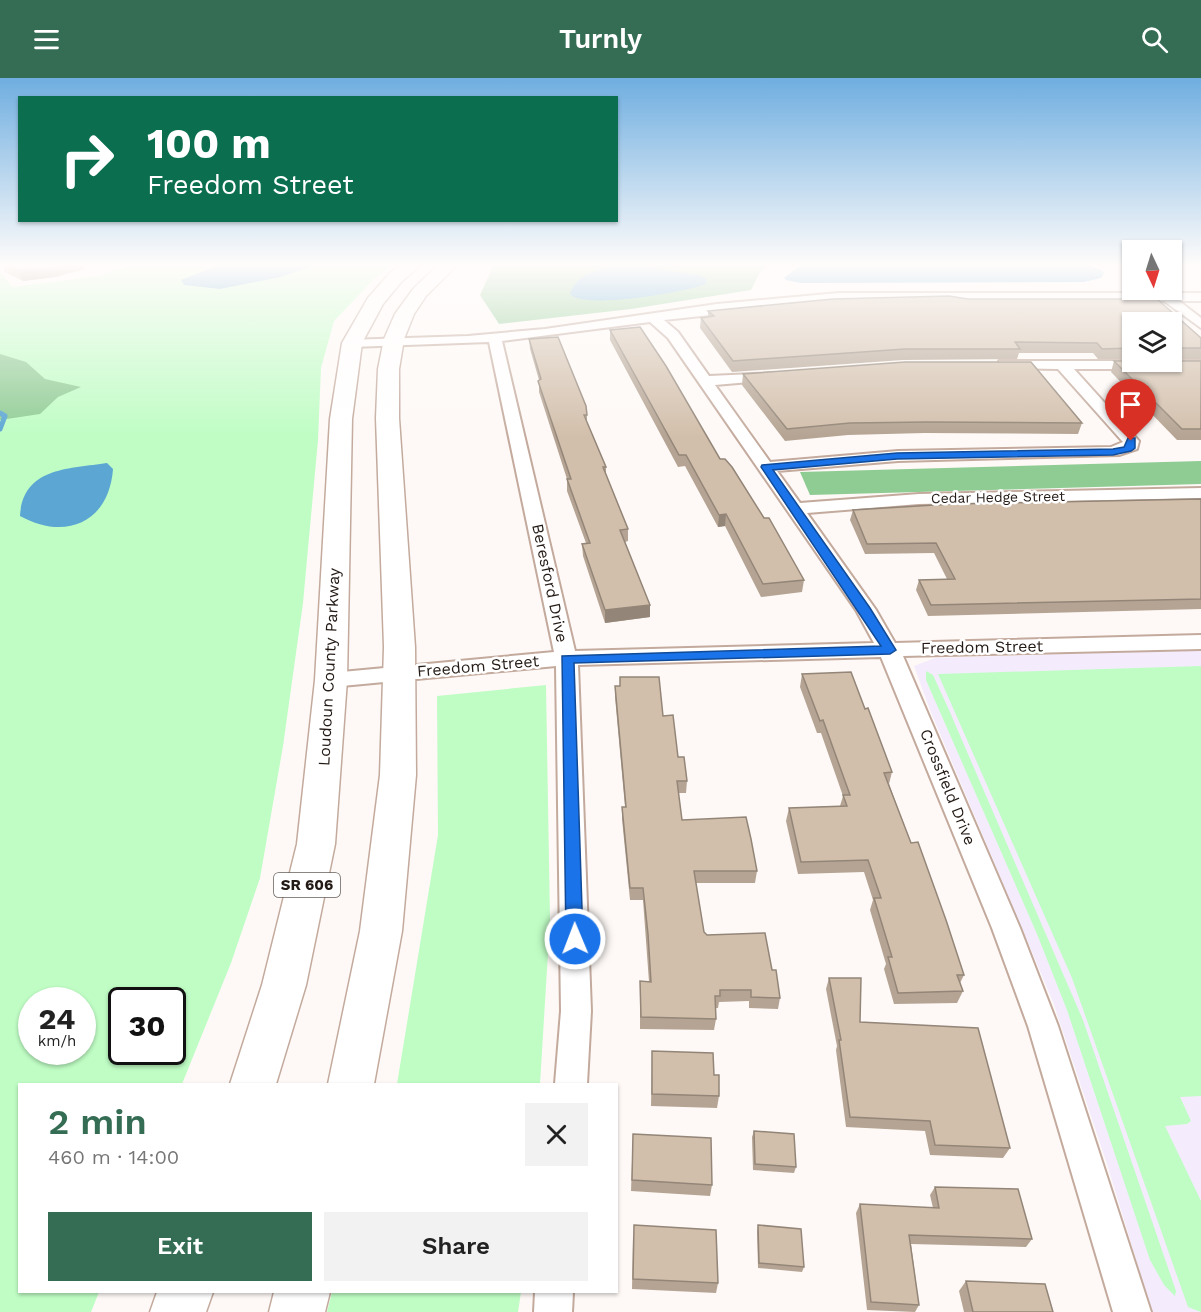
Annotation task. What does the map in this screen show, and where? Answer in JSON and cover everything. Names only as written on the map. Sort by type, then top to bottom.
[{"type":"main road","name":"Loudoun County Parkway","points":[[253,1083],[284,985],[316,844],[331,680],[341,419],[352,343],[364,322]]},
{"type":"main road","points":[[351,1083],[371,997],[391,861],[400,673],[388,428],[388,375],[393,342],[402,322]]},
{"type":"main road","points":[[178,1312],[185,1293]]},
{"type":"main road","points":[[297,1312],[302,1293]]},
{"type":"street","points":[[352,343],[495,338],[630,322]]},
{"type":"street","name":"Crossfield Drive","points":[[658,322],[673,335],[706,381],[890,650],[997,907],[1043,1026],[1132,1312]]},
{"type":"street","name":"Beresford Drive","points":[[495,338],[567,658],[576,1011],[570,1083]]},
{"type":"street","points":[[992,364],[1201,365]]},
{"type":"street","points":[[766,467],[897,456],[1113,452],[1131,446],[1131,441],[1062,364]]},
{"type":"street","points":[[706,381],[787,375]]},
{"type":"street","name":"Cedar Hedge Street","points":[[795,509],[919,499],[1201,493]]},
{"type":"street","name":"Freedom Street","points":[[331,680],[567,658],[1201,642]]},
{"type":"street","points":[[553,1312],[554,1293]]},
{"type":"shaded area","points":[[1201,650],[1201,1312],[1152,1312],[1107,1164],[1053,1002],[930,710],[914,666],[935,658]]},
{"type":"green space","points":[[0,322],[334,322],[321,368],[318,440],[303,603],[283,746],[260,878],[231,963],[182,1083],[18,1083],[18,1293],[99,1293],[91,1312],[0,1312]]},
{"type":"green space","points":[[497,322],[520,322],[499,324]]},
{"type":"green space","points":[[0,354],[26,362],[45,379],[81,387],[58,397],[40,414],[0,420]]},
{"type":"green space","points":[[1201,461],[1201,484],[810,495],[800,472]]},
{"type":"green space","points":[[1201,666],[1201,1096],[1180,1097],[1191,1121],[1187,1124],[1165,1126],[1201,1201],[1201,1312],[1188,1307],[1072,978],[938,674]]},
{"type":"green space","points":[[926,671],[933,675],[949,710],[1083,1020],[1176,1291],[1175,1296],[1164,1285],[1150,1260],[1067,1010],[1037,934],[926,680]]},
{"type":"green space","points":[[546,685],[550,920],[540,1083],[397,1083],[438,835],[437,696]]},
{"type":"green space","points":[[332,1293],[521,1293],[518,1312],[327,1312]]},
{"type":"water","points":[[107,463],[113,469],[110,488],[103,503],[94,514],[82,522],[53,527],[20,516],[23,500],[39,479],[64,469]]},
{"type":"building","points":[[704,322],[1122,322],[1122,348],[1102,349],[1097,343],[1015,342],[1020,349],[905,349],[733,361]]},
{"type":"building","points":[[1182,322],[1201,338],[1201,348],[1182,348]]},
{"type":"building","points":[[640,327],[666,366],[720,459],[725,459],[732,467],[764,518],[769,518],[804,580],[763,584],[726,514],[719,515],[686,455],[679,455],[610,330]]},
{"type":"building","points":[[558,337],[586,406],[587,415],[584,415],[606,467],[603,467],[628,529],[620,530],[650,605],[605,610],[582,544],[590,543],[567,479],[571,479],[538,381],[541,379],[529,339]]},
{"type":"building","points":[[1114,361],[1122,361],[1122,369]]},
{"type":"building","points":[[1182,361],[1201,361],[1201,429],[1182,429],[1125,372],[1182,372]]},
{"type":"building","points":[[905,362],[1031,362],[1082,423],[850,423],[787,429],[743,374]]},
{"type":"building","points":[[1201,499],[1201,599],[931,605],[919,580],[955,579],[936,543],[867,544],[853,510],[951,504]]},
{"type":"building","points":[[851,672],[865,709],[868,708],[892,772],[884,773],[911,843],[918,842],[946,920],[964,975],[957,975],[963,991],[898,993],[888,957],[892,957],[874,898],[881,898],[868,860],[801,862],[789,808],[847,806],[843,795],[850,795],[823,720],[820,721],[802,674]]},
{"type":"building","points":[[620,677],[659,677],[663,716],[673,715],[678,757],[684,757],[687,781],[677,781],[682,820],[746,817],[757,871],[694,871],[704,932],[707,935],[765,933],[772,970],[776,970],[780,998],[751,997],[751,990],[720,990],[720,996],[715,996],[716,1019],[641,1017],[640,981],[651,982],[643,888],[630,888],[622,807],[626,807],[615,686],[620,686]]},
{"type":"building","points":[[829,978],[861,978],[860,1022],[978,1028],[1010,1148],[935,1145],[930,1121],[850,1117],[839,1040],[841,1040]]},
{"type":"building","points":[[652,1051],[713,1053],[714,1075],[719,1075],[719,1096],[652,1094]]},
{"type":"building","points":[[754,1131],[794,1134],[796,1167],[755,1164]]},
{"type":"building","points":[[633,1134],[711,1138],[712,1185],[632,1180]]},
{"type":"building","points":[[935,1187],[1018,1189],[1032,1239],[909,1235],[919,1305],[871,1302],[860,1204],[939,1208]]},
{"type":"building","points":[[634,1225],[716,1230],[718,1283],[633,1279]]},
{"type":"building","points":[[758,1225],[801,1229],[804,1267],[759,1263]]},
{"type":"building","points":[[966,1281],[1045,1284],[1053,1312],[973,1312]]},
{"type":"waterway","points":[[0,413],[5,416],[0,429]]},
{"type":"route","points":[[575,939],[567,658],[890,650],[866,610],[766,467],[897,456],[1113,452],[1127,449],[1131,446],[1131,441]]}]
